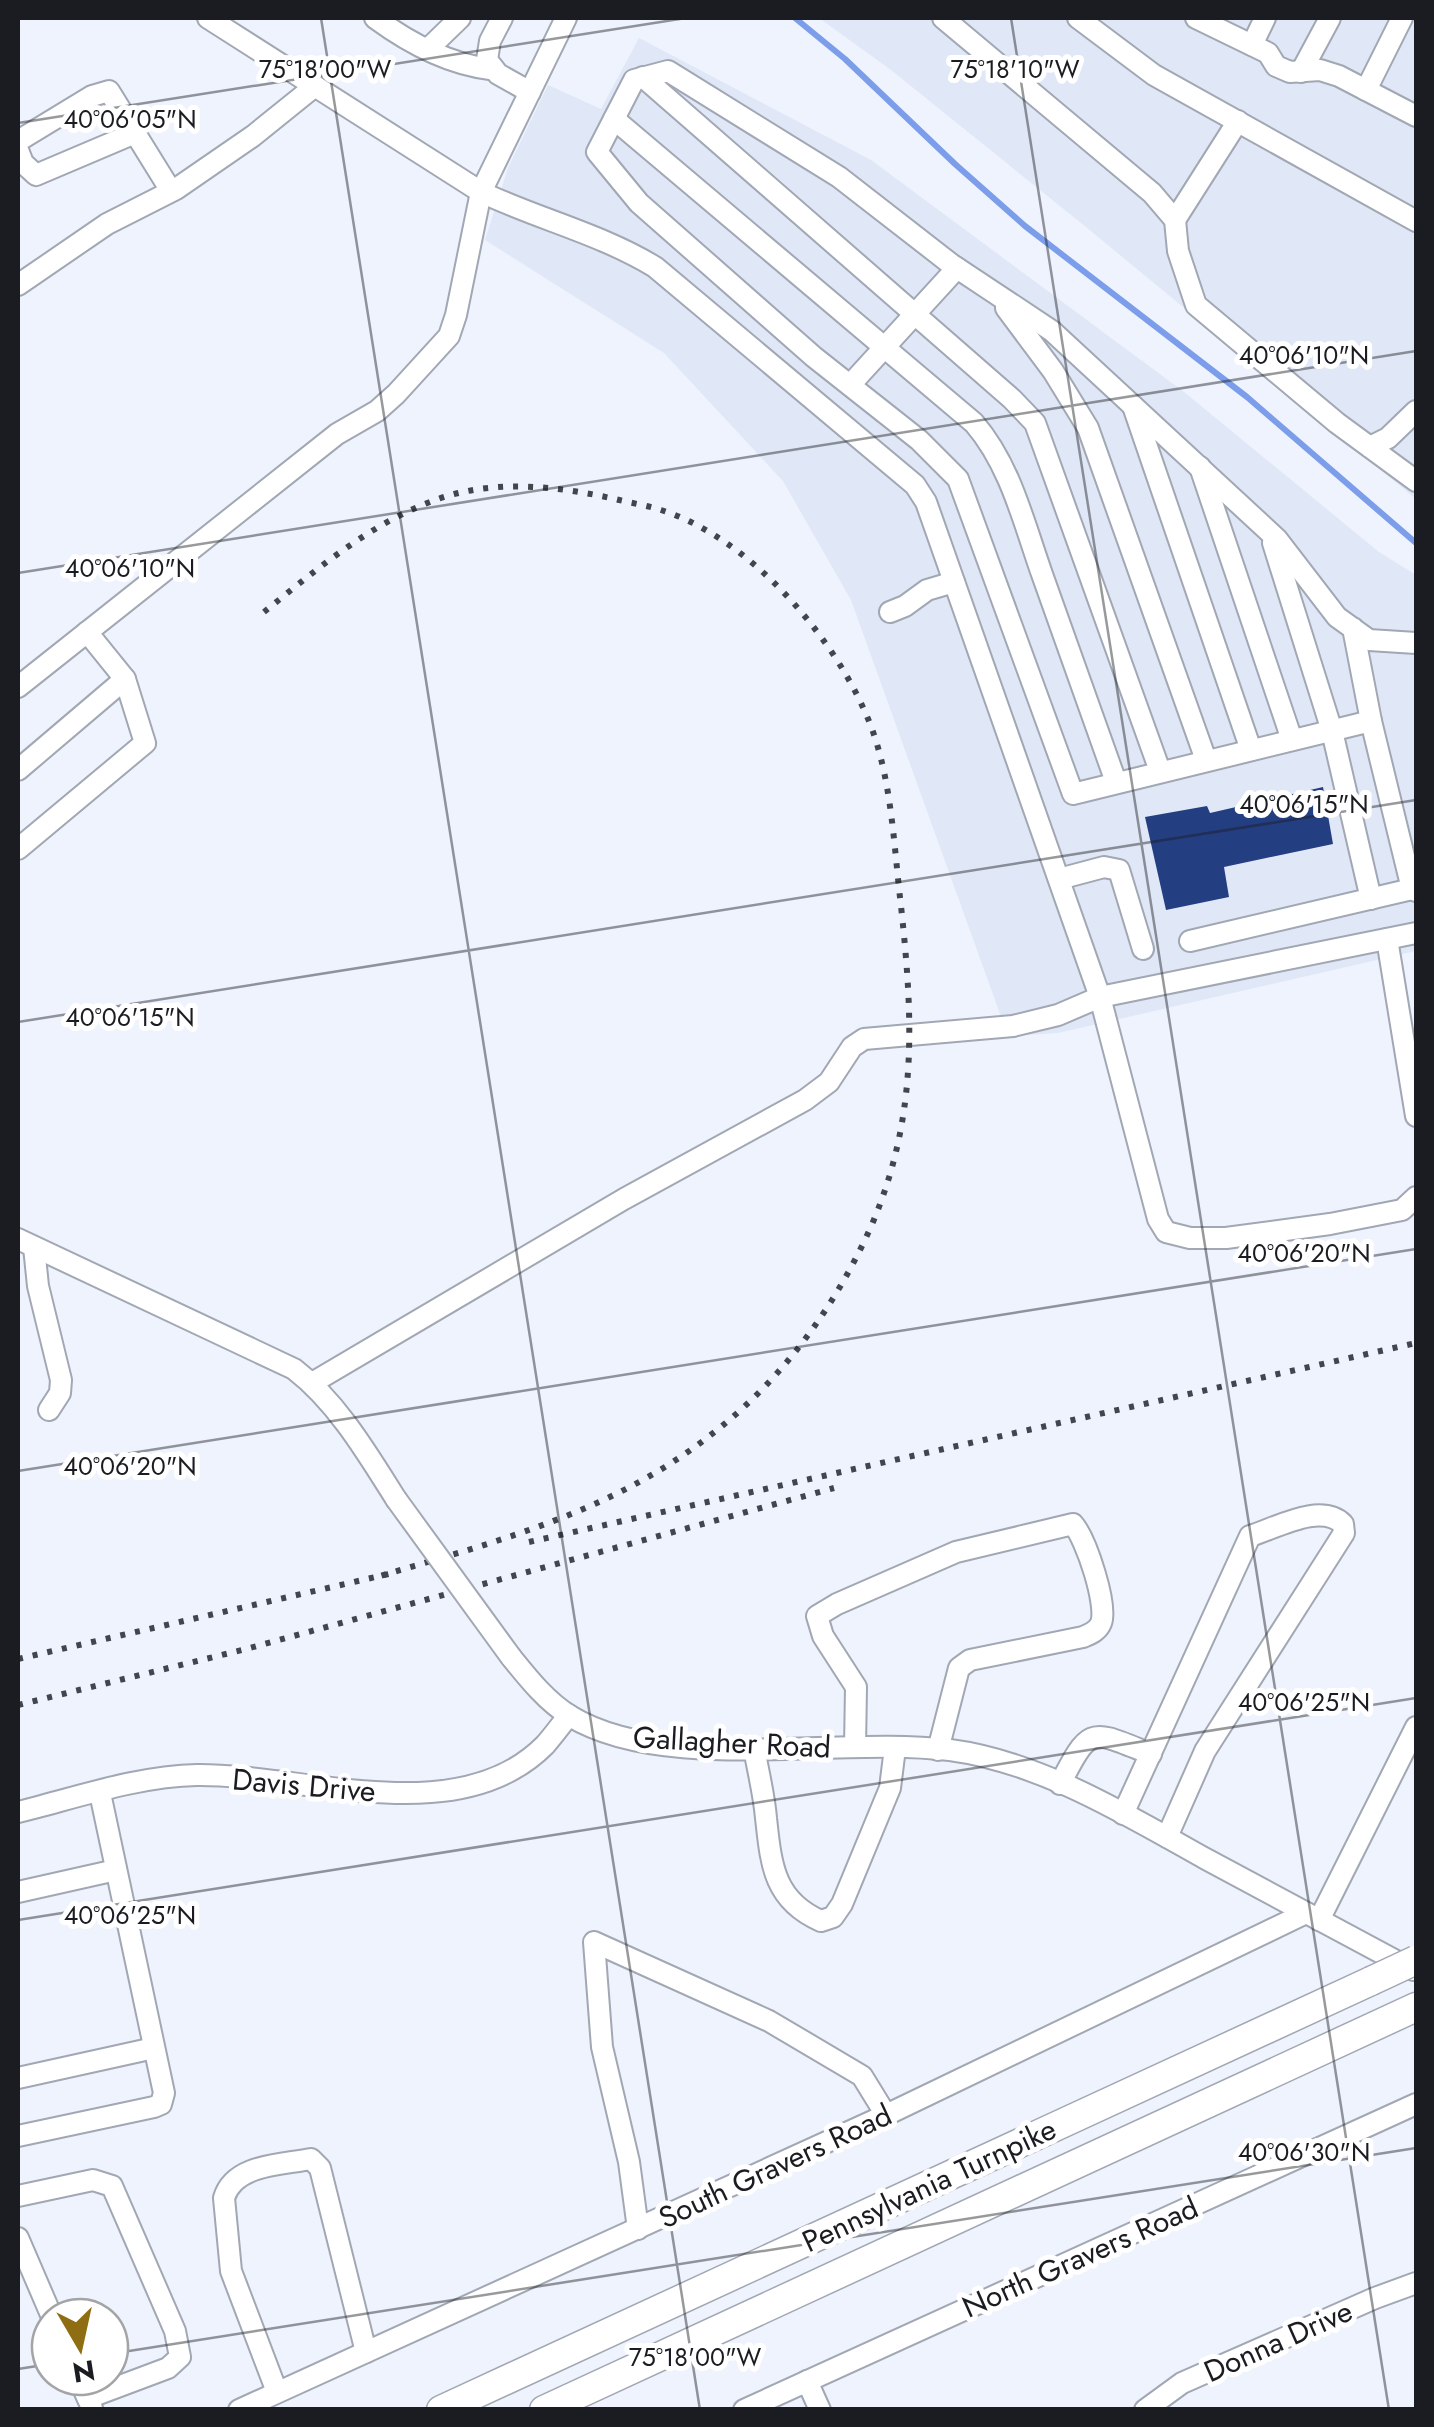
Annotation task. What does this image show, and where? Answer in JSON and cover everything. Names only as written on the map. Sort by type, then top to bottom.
[{"type":"highway","name":"Pennsylvania Turnpike","points":[[440,2410],[1416,1960]]},
{"type":"highway","name":"Pennsylvania Turnpike","points":[[544,2410],[1406,2012]]},
{"type":"street","points":[[208,18],[481,192],[526,213],[619,246],[656,267],[915,485],[926,502],[1100,997],[1158,1219],[1166,1232],[1190,1238],[1226,1238],[1314,1226],[1402,1210],[1416,1197]]},
{"type":"street","points":[[376,18],[428,49],[466,66],[490,68],[530,92]]},
{"type":"street","points":[[428,49],[460,18]]},
{"type":"street","points":[[490,68],[490,41],[502,18]]},
{"type":"street","points":[[18,687],[337,434],[377,410],[416,374],[448,336],[456,315],[481,192],[566,18]]},
{"type":"street","points":[[943,18],[1152,193],[1175,220],[1178,251],[1196,305],[1416,481]]},
{"type":"street","points":[[1078,18],[1154,75],[1416,221]]},
{"type":"street","points":[[1252,45],[1265,18]]},
{"type":"street","points":[[1301,72],[1330,18]]},
{"type":"street","points":[[1366,90],[1402,18]]},
{"type":"street","points":[[1202,19],[1268,53],[1276,66],[1290,72],[1320,70],[1416,114]]},
{"type":"street","points":[[1371,722],[1073,794],[958,479],[919,440],[639,204],[597,152],[634,80],[668,70],[839,177],[957,268],[1052,331],[1269,531],[1337,617],[1369,640],[1416,644]]},
{"type":"street","points":[[643,77],[1012,399],[1035,424],[1160,772]]},
{"type":"street","points":[[18,286],[106,224],[171,191],[252,136],[315,86]]},
{"type":"street","points":[[18,141],[92,96],[109,91],[171,191]]},
{"type":"street","points":[[614,119],[974,423],[1000,458],[1116,782]]},
{"type":"street","points":[[1175,220],[1238,121]]},
{"type":"street","points":[[18,150],[23,163],[36,175],[135,133]]},
{"type":"street","points":[[850,385],[957,268]]},
{"type":"street","points":[[997,296],[1053,371],[1088,428],[1206,760]]},
{"type":"street","points":[[1133,404],[1251,750]]},
{"type":"street","points":[[1370,447],[1388,438],[1416,411]]},
{"type":"street","points":[[1199,466],[1292,740]]},
{"type":"street","points":[[1269,531],[1332,730],[1371,899]]},
{"type":"street","points":[[890,612],[927,590],[954,582]]},
{"type":"street","points":[[1190,940],[1414,890],[1371,722],[1353,628]]},
{"type":"street","points":[[18,849],[145,743],[125,679],[87,632]]},
{"type":"street","points":[[18,770],[125,679]]},
{"type":"street","points":[[1059,880],[1104,867],[1119,870],[1142,949]]},
{"type":"street","points":[[312,1383],[624,1199],[805,1100],[829,1082],[852,1048],[864,1039],[1013,1026],[1058,1015],[1100,997],[1416,934]]},
{"type":"street","points":[[1387,940],[1416,1116]]},
{"type":"street","points":[[26,1243],[61,1380],[60,1393],[49,1410]]},
{"type":"street","name":"Gallagher Road","points":[[26,1243],[294,1369],[312,1383],[366,1452],[511,1658],[537,1689],[569,1716],[629,1740],[666,1745],[938,1750],[1018,1766],[1123,1814],[1416,1972]]},
{"type":"street","points":[[1123,1814],[1250,1536],[1320,1514],[1335,1516],[1343,1524],[1344,1533],[1205,1751],[1167,1837]]},
{"type":"street","points":[[855,1747],[856,1688],[823,1636],[817,1616],[956,1552],[1073,1524],[1092,1560],[1101,1625],[1083,1637],[970,1660],[959,1668],[938,1750]]},
{"type":"street","name":"Davis Drive","points":[[18,1812],[156,1780],[198,1775],[393,1793],[448,1792],[501,1775],[542,1748],[569,1716]]},
{"type":"street","points":[[1312,1917],[1416,1727]]},
{"type":"street","points":[[1060,1784],[1079,1747],[1090,1736],[1102,1734],[1150,1754]]},
{"type":"street","points":[[754,1748],[766,1816],[769,1862],[781,1889],[821,1921],[833,1917],[842,1904],[890,1788],[895,1748]]},
{"type":"street","points":[[18,2136],[161,2104],[164,2093],[100,1793]]},
{"type":"street","points":[[18,1892],[116,1870]]},
{"type":"street","name":"South Gravers Road","points":[[239,2410],[1312,1917]]},
{"type":"street","points":[[638,2228],[628,2162],[602,2047],[594,1942],[769,2021],[862,2076],[886,2115]]},
{"type":"street","points":[[18,2078],[154,2048]]},
{"type":"street","name":"North Gravers Road","points":[[744,2410],[1416,2104]]},
{"type":"street","points":[[277,2392],[232,2271],[224,2198],[227,2187],[239,2174],[311,2159],[320,2168],[366,2352]]},
{"type":"street","points":[[18,2196],[93,2180],[112,2186],[175,2331],[180,2357],[168,2368],[90,2404]]},
{"type":"street","points":[[18,2238],[43,2297]]},
{"type":"street","name":"Donna Drive","points":[[1145,2410],[1182,2384],[1416,2283]]},
{"type":"street","points":[[806,2381],[820,2410]]},
{"type":"shaded area","points":[[819,18],[1416,18],[1416,499],[1086,227],[891,70]]},
{"type":"shaded area","points":[[639,38],[871,160],[1184,392],[1379,552],[1416,575],[1416,951],[1058,1033],[1008,1036],[851,600],[783,481],[664,353],[485,240],[508,168],[548,85],[601,109]]},
{"type":"building","points":[[1323,787],[1333,844],[1224,867],[1229,897],[1166,910],[1145,817],[1207,806],[1210,813]]},
{"type":"waterway","points":[[795,18],[845,59],[1025,226],[1247,397],[1416,543]]},
{"type":"railway","points":[[264,612],[325,563],[390,520],[460,493],[504,487],[549,488],[661,510],[695,524],[727,544],[788,597],[815,629],[838,662],[872,729],[891,816],[908,987],[905,1104],[888,1182],[873,1222],[824,1312],[760,1392],[671,1463],[632,1486],[551,1522],[380,1576]]},
{"type":"railway","points":[[529,1542],[1416,1343]]},
{"type":"railway","points":[[18,1705],[246,1649],[834,1488]]},
{"type":"railway","points":[[18,1659],[393,1573]]}]
